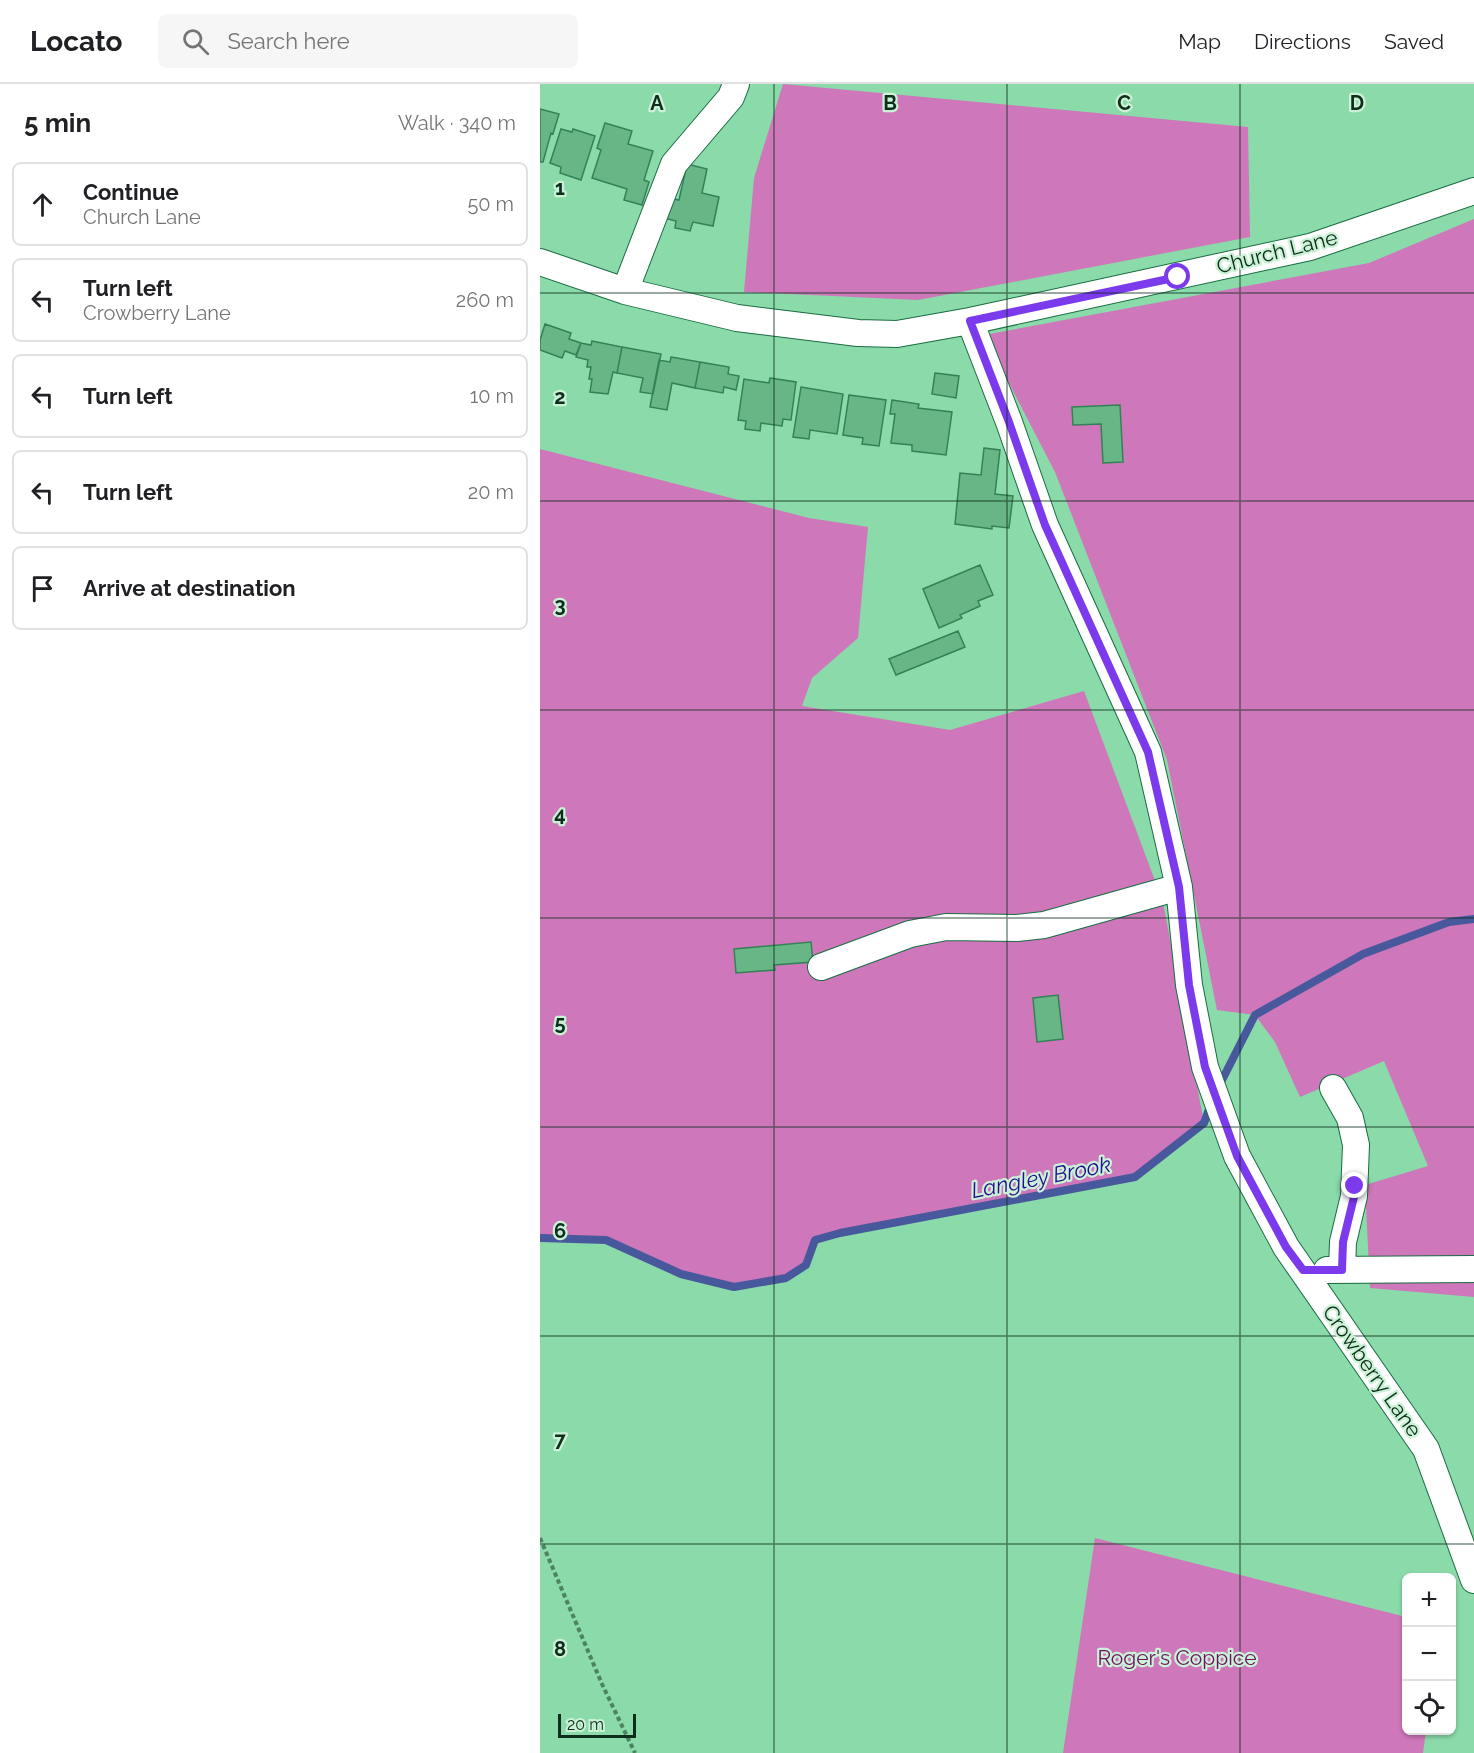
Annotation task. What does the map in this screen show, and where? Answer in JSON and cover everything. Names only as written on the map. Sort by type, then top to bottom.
[{"type":"street","points":[[625,291],[675,164],[731,97],[736,84]]},
{"type":"street","name":"Church Lane","points":[[540,262],[625,291],[737,318],[858,333],[897,334],[970,321],[1310,247],[1474,191]]},
{"type":"street","name":"Crowberry Lane","points":[[970,321],[1045,525],[1148,752],[1179,887],[1189,985],[1205,1067],[1237,1156],[1286,1247],[1426,1449],[1474,1580]]},
{"type":"street","points":[[821,967],[910,934],[946,927],[1017,928],[1044,925],[1179,887]]},
{"type":"street","points":[[1333,1088],[1350,1118],[1356,1145],[1354,1197],[1345,1229],[1342,1270]]},
{"type":"street","points":[[1303,1270],[1474,1269]]},
{"type":"path","points":[[540,1538],[602,1684],[635,1753]]},
{"type":"green space","points":[[783,84],[1248,127],[1250,237],[918,300],[744,292],[754,178]]},
{"type":"green space","points":[[1474,219],[1474,1297],[1370,1288],[1365,1185],[1428,1166],[1384,1061],[1300,1097],[1275,1042],[1255,1015],[1217,1010],[1167,760],[1055,472],[984,335],[1369,263]]},
{"type":"green space","points":[[540,449],[809,518],[868,527],[858,638],[812,678],[802,706],[950,730],[1084,691],[1163,902],[1204,1123],[1135,1177],[815,1240],[806,1265],[786,1278],[734,1287],[681,1274],[606,1240],[540,1238]]},
{"type":"green space","name":"Roger's Coppice","points":[[1095,1538],[1402,1616],[1402,1735],[1425,1735],[1423,1753],[1063,1753]]},
{"type":"building","points":[[540,109],[559,114],[543,162],[540,162]]},
{"type":"building","points":[[605,123],[632,131],[628,144],[653,151],[644,180],[649,182],[642,205],[624,200],[627,189],[592,178],[601,150],[597,148]]},
{"type":"building","points":[[561,129],[572,132],[573,129],[595,136],[581,180],[560,173],[561,167],[550,163]]},
{"type":"building","points":[[687,164],[707,169],[702,193],[719,197],[713,226],[693,222],[690,231],[675,228],[676,221],[664,218],[669,198],[679,200]]},
{"type":"building","points":[[545,324],[571,333],[569,339],[581,343],[576,355],[565,351],[562,358],[540,350],[540,340]]},
{"type":"building","points":[[592,341],[622,347],[617,373],[613,372],[608,394],[590,392],[591,367],[587,367],[588,360],[576,357],[581,343],[591,345]]},
{"type":"building","points":[[622,347],[661,354],[653,394],[640,392],[643,378],[617,373]]},
{"type":"building","points":[[671,357],[700,362],[695,388],[672,383],[667,410],[650,407],[659,360],[670,362]]},
{"type":"building","points":[[700,362],[729,367],[728,374],[739,376],[736,390],[724,387],[723,393],[695,388]]},
{"type":"building","points":[[935,373],[959,376],[956,398],[932,394]]},
{"type":"building","points":[[770,378],[796,382],[791,420],[783,419],[782,426],[761,423],[760,431],[745,429],[746,421],[738,420],[744,379],[769,383]]},
{"type":"building","points":[[801,387],[843,394],[837,434],[810,430],[809,439],[793,437]]},
{"type":"building","points":[[849,395],[886,400],[879,446],[862,444],[863,438],[843,435]]},
{"type":"building","points":[[892,400],[919,404],[918,408],[952,412],[946,455],[912,451],[912,445],[891,443],[895,414],[890,414]]},
{"type":"building","points":[[1120,405],[1123,462],[1103,463],[1101,424],[1073,425],[1072,407]]},
{"type":"building","points":[[984,448],[1000,450],[995,494],[1013,496],[1009,528],[992,526],[992,529],[955,524],[960,473],[981,475]]},
{"type":"building","points":[[980,565],[993,595],[978,601],[980,606],[960,615],[962,618],[939,628],[923,589]]},
{"type":"building","points":[[958,631],[965,647],[896,675],[889,659]]},
{"type":"building","points":[[811,942],[813,962],[774,965],[775,970],[736,973],[734,949]]},
{"type":"building","points":[[1058,995],[1063,1039],[1037,1042],[1033,998]]},
{"type":"waterway","name":"Langley Brook","points":[[1218,1088],[1255,1015],[1363,954],[1449,922],[1474,919]]},
{"type":"waterway","name":"Langley Brook","points":[[540,1238],[606,1240],[681,1274],[734,1287],[786,1278],[806,1265],[815,1240],[840,1233],[1135,1177],[1204,1123],[1211,1104]]},
{"type":"route","points":[[1178,277],[970,321],[1045,525],[1148,752],[1179,887],[1189,985],[1205,1067],[1237,1156],[1286,1247],[1303,1270],[1342,1270],[1345,1229],[1355,1186]]}]
